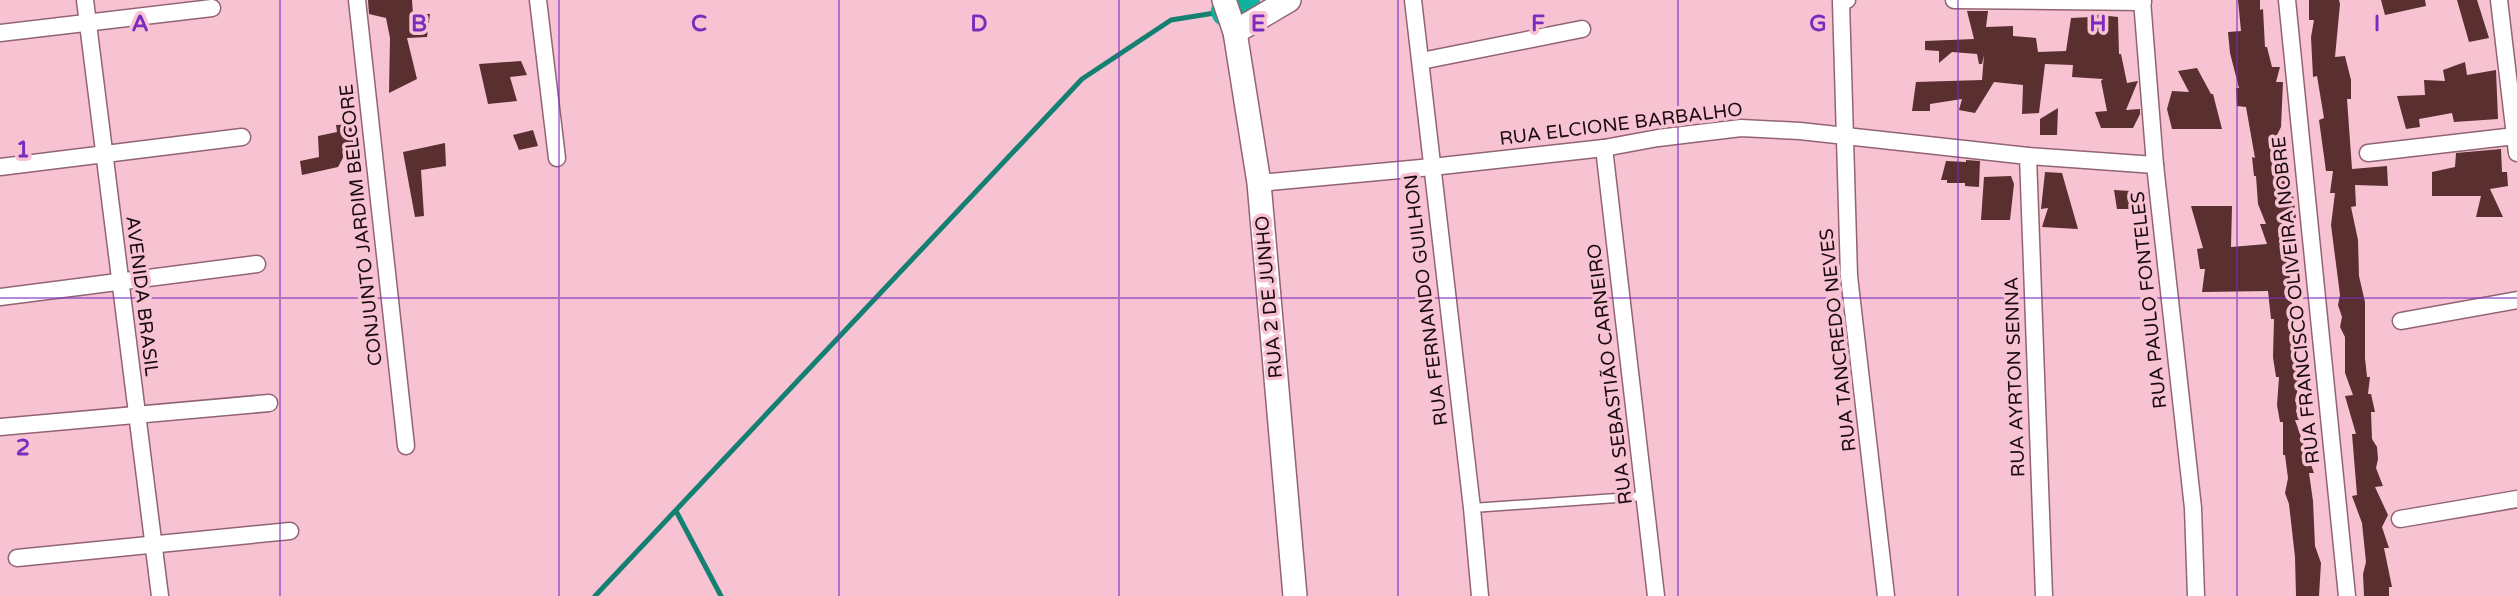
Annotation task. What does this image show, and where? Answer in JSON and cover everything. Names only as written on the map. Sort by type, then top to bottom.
[{"type":"street","name":"AVENIDA BRASIL","points":[[85,0],[160,596]]},
{"type":"street","name":"CONJUNTO JARDIM BELCORE","points":[[357,0],[406,446]]},
{"type":"street","points":[[538,0],[557,158]]},
{"type":"street","name":"RUA 2 DE JUNHO","points":[[1224,0],[1235,32],[1259,183],[1295,596]]},
{"type":"street","points":[[1235,32],[1289,0]]},
{"type":"street","name":"RUA FERNANDO GUILHON","points":[[1413,0],[1480,596]]},
{"type":"street","name":"RUA TANCREDO NEVES","points":[[1847,0],[1841,2],[1849,276],[1886,596]]},
{"type":"street","points":[[1954,0],[2142,1]]},
{"type":"street","name":"RUA FRANCISCO OLIVEIRA NOBRE","points":[[2287,0],[2347,596]]},
{"type":"street","points":[[2499,0],[2517,153]]},
{"type":"street","name":"RUA PAULO FONTELES","points":[[2142,1],[2155,165],[2193,508],[2196,596]]},
{"type":"street","points":[[0,33],[212,8]]},
{"type":"street","points":[[1420,61],[1582,29]]},
{"type":"street","name":"RUA ELCIONE BARBALHO","points":[[1259,183],[1604,148],[1741,128],[1800,131],[2028,156],[2155,165]]},
{"type":"street","points":[[2368,153],[2515,136]]},
{"type":"street","points":[[0,167],[242,137]]},
{"type":"street","name":"RUA SEBASTIÃO CARNEIRO","points":[[1604,148],[1656,596]]},
{"type":"street","name":"RUA AYRTON SENNA","points":[[2028,156],[2044,596]]},
{"type":"street","points":[[0,297],[257,264]]},
{"type":"street","points":[[2401,321],[2517,300]]},
{"type":"street","points":[[0,427],[270,403]]},
{"type":"street","points":[[2400,519],[2517,499]]},
{"type":"street","points":[[17,558],[290,531]]},
{"type":"lane","points":[[1472,508],[1645,496]]},
{"type":"building","points":[[368,0],[412,0],[413,14],[430,14],[427,37],[407,38],[417,79],[389,93],[390,38],[386,18],[369,14]]},
{"type":"building","points":[[2238,0],[2260,0],[2265,47],[2272,67],[2280,67],[2276,82],[2283,82],[2281,127],[2277,135],[2291,180],[2296,218],[2290,218],[2286,262],[2289,261],[2291,301],[2295,310],[2295,345],[2301,373],[2295,402],[2300,401],[2296,411],[2299,420],[2295,420],[2314,473],[2309,473],[2315,546],[2321,563],[2319,596],[2296,596],[2295,557],[2289,504],[2285,493],[2288,478],[2283,455],[2283,422],[2280,422],[2277,405],[2279,377],[2276,377],[2273,357],[2274,319],[2271,319],[2268,291],[2202,292],[2205,269],[2200,269],[2197,249],[2203,248],[2191,206],[2232,206],[2231,247],[2267,244],[2260,224],[2266,224],[2258,204],[2252,157],[2255,158],[2246,107],[2237,106],[2236,88],[2239,88],[2230,53],[2228,32],[2241,31]]},
{"type":"building","points":[[2309,0],[2339,0],[2335,57],[2345,56],[2351,80],[2351,99],[2347,99],[2352,169],[2387,166],[2388,186],[2355,185],[2356,206],[2351,207],[2358,240],[2359,276],[2365,302],[2365,358],[2367,377],[2370,377],[2368,394],[2371,394],[2375,412],[2371,412],[2372,439],[2377,447],[2376,468],[2383,486],[2375,487],[2388,515],[2382,527],[2389,548],[2384,548],[2392,587],[2389,587],[2389,596],[2364,596],[2363,574],[2366,562],[2362,523],[2352,496],[2357,495],[2352,434],[2356,434],[2345,396],[2353,395],[2345,373],[2345,337],[2340,327],[2342,317],[2338,305],[2340,295],[2331,225],[2335,193],[2330,193],[2333,171],[2326,171],[2319,120],[2324,118],[2317,76],[2313,77],[2311,37],[2314,20],[2309,20]]},
{"type":"building","points":[[2381,0],[2425,0],[2426,6],[2385,15]]},
{"type":"building","points":[[2457,0],[2477,0],[2489,38],[2469,42]]},
{"type":"building","points":[[1967,11],[1988,11],[1986,27],[2013,26],[2013,36],[2036,38],[2038,52],[2066,51],[2071,18],[2091,17],[2091,14],[2118,17],[2119,54],[2127,83],[2138,81],[2126,110],[2140,109],[2133,128],[2101,128],[2095,112],[2107,111],[2101,81],[2103,79],[2072,77],[2073,65],[2045,64],[2039,113],[2022,114],[2023,85],[1994,82],[1975,113],[1959,110],[1962,99],[1930,104],[1930,111],[1912,111],[1916,82],[1982,80],[1984,55],[1982,64],[1979,64],[1977,54],[1952,52],[1939,63],[1939,51],[1925,50],[1925,41],[1974,39]]},
{"type":"building","points":[[521,61],[527,75],[510,77],[517,101],[488,104],[479,64]]},
{"type":"building","points":[[2465,62],[2467,75],[2496,70],[2498,119],[2454,122],[2452,113],[2419,119],[2420,127],[2406,129],[2397,96],[2425,95],[2424,80],[2445,81],[2443,70]]},
{"type":"building","points":[[2197,68],[2213,94],[2222,129],[2172,129],[2167,109],[2172,91],[2189,92],[2178,71]]},
{"type":"building","points":[[2058,108],[2057,135],[2040,135],[2040,119]]},
{"type":"building","points":[[355,124],[358,150],[346,152],[338,167],[302,175],[300,161],[319,157],[318,136],[337,132],[336,125]]},
{"type":"building","points":[[533,130],[538,146],[519,150],[513,135]]},
{"type":"building","points":[[445,143],[446,166],[421,170],[424,216],[415,217],[403,152]]},
{"type":"building","points":[[2501,149],[2502,172],[2507,172],[2508,186],[2490,189],[2503,217],[2476,217],[2481,196],[2432,196],[2432,172],[2455,167],[2456,153]]},
{"type":"building","points":[[1946,161],[1980,161],[1979,187],[1941,180]]},
{"type":"building","points":[[2045,172],[2062,173],[2078,229],[2042,227],[2048,208],[2041,209]]},
{"type":"building","points":[[2011,176],[2014,184],[2010,220],[1981,220],[1984,177]]},
{"type":"building","points":[[2114,190],[2147,192],[2145,209],[2117,209]]},
{"type":"waterway","points":[[1227,11],[1244,0]]},
{"type":"waterway","points":[[595,596],[1082,79],[1171,20],[1221,12]]},
{"type":"waterway","points":[[676,511],[721,596]]}]
